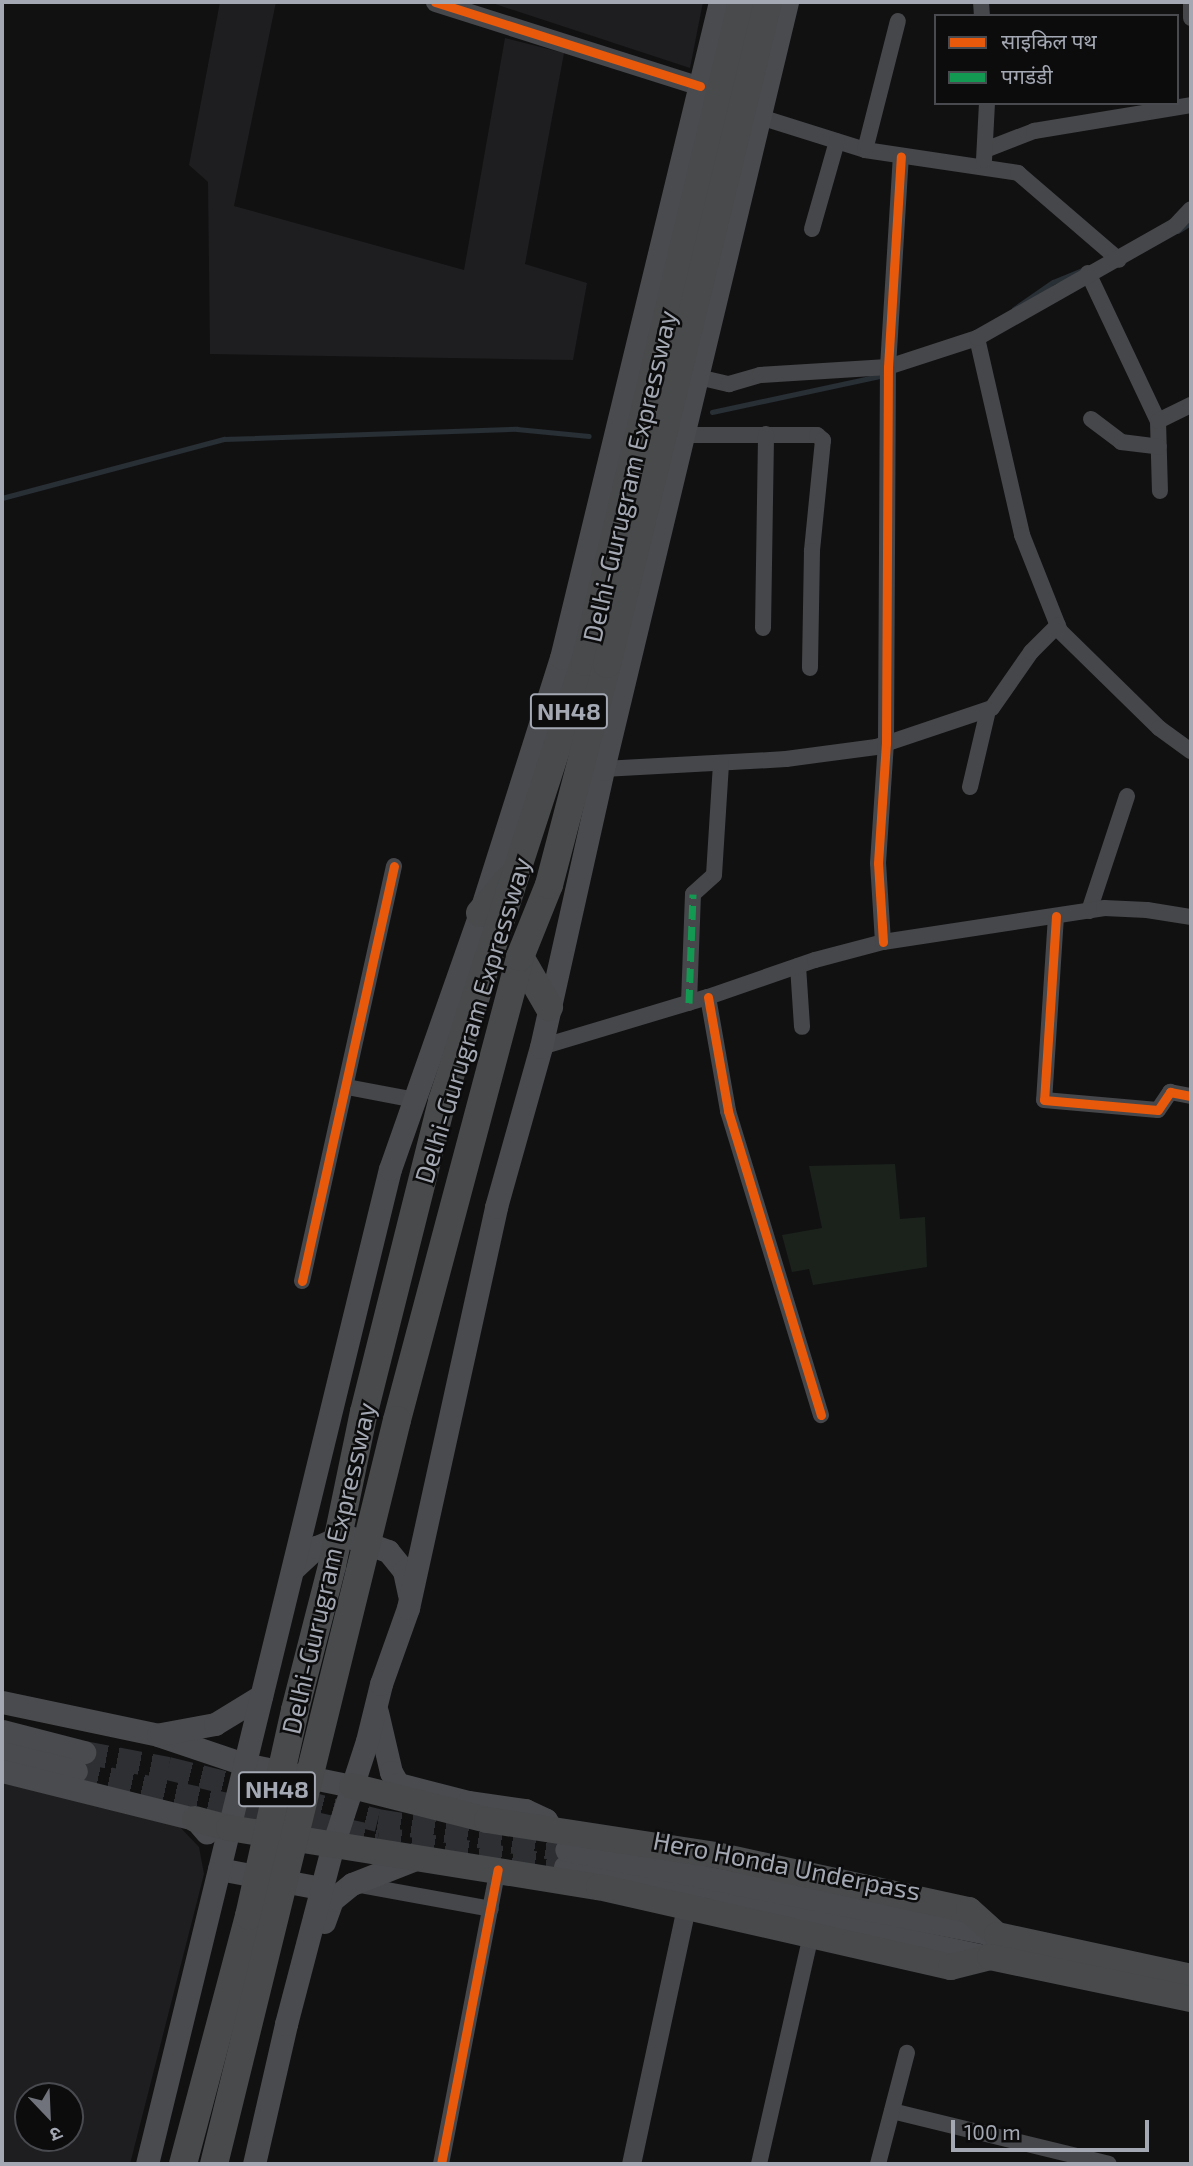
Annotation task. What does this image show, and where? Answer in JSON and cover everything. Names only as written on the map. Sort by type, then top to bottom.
[{"type":"highway","name":"Delhi-Gurugram Expressway","points":[[183,2164],[249,1916],[295,1710],[332,1566],[364,1412],[442,1101],[585,662],[742,2]]},
{"type":"highway","name":"Delhi-Gurugram Expressway","points":[[214,2164],[397,1420],[498,1038],[520,957],[549,885],[697,339],[768,2]]},
{"type":"highway","points":[[523,780],[535,816]]},
{"type":"highway","points":[[480,913],[517,871]]},
{"type":"highway","points":[[520,957],[549,1007]]},
{"type":"highway","points":[[352,1786],[487,1820],[561,1849],[716,1855],[969,1910],[993,1946],[1191,1999]]},
{"type":"highway","points":[[195,1819],[229,1828],[599,1887],[951,1966],[993,1946],[1191,1977]]},
{"type":"main road","points":[[147,2164],[390,1169],[480,913],[561,658],[720,2]]},
{"type":"main road","points":[[254,2164],[321,1888],[410,1595],[496,1208],[541,1047],[603,769],[698,377],[697,339],[760,117],[787,2]]},
{"type":"main road","points":[[293,1569],[317,1547],[344,1535],[387,1551],[398,1560],[410,1595]]},
{"type":"main road","points":[[158,1735],[215,1724],[261,1696]]},
{"type":"main road","points":[[2,1702],[158,1735],[244,1764],[352,1786]]},
{"type":"main road","points":[[376,1705],[391,1772],[398,1784],[468,1802],[525,1811],[546,1820],[561,1849]]},
{"type":"main road","points":[[2,1731],[80,1762],[2,1753]]},
{"type":"main road","points":[[367,1741],[377,1793]]},
{"type":"main road","points":[[2,1771],[195,1819],[214,1840],[217,1875]]},
{"type":"main road","name":"Hero Honda Underpass","points":[[561,1849],[993,1946]]},
{"type":"main road","points":[[293,1999],[304,1989],[327,1909],[339,1893],[352,1884],[421,1857]]},
{"type":"main road","points":[[217,1875],[321,1888]]},
{"type":"street","points":[[435,2],[699,86]]},
{"type":"street","points":[[1191,2],[1191,18]]},
{"type":"street","points":[[865,150],[898,21]]},
{"type":"street","points":[[984,158],[987,105]]},
{"type":"street","points":[[984,158],[1034,131],[1191,105]]},
{"type":"street","points":[[760,117],[865,150],[901,156],[984,158],[1026,177],[1048,201],[1119,260]]},
{"type":"street","points":[[812,229],[837,141]]},
{"type":"street","points":[[883,942],[878,863],[886,743],[888,367],[901,156]]},
{"type":"street","points":[[698,377],[729,384],[760,375],[888,367],[977,338],[1088,273],[1119,260],[1183,225],[1191,209]]},
{"type":"street","points":[[1088,273],[1158,421],[1160,491]]},
{"type":"street","points":[[977,338],[1022,535],[1058,625],[1065,636],[1159,728],[1191,751]]},
{"type":"street","points":[[1158,421],[1191,405]]},
{"type":"street","points":[[1091,419],[1121,442],[1159,447]]},
{"type":"street","points":[[763,628],[766,434]]},
{"type":"street","points":[[684,435],[817,435],[824,443],[812,551],[810,668]]},
{"type":"street","points":[[970,787],[988,710],[1031,652],[1058,625]]},
{"type":"street","points":[[603,769],[721,764],[851,753],[988,710]]},
{"type":"street","points":[[689,1003],[693,894],[714,875],[721,764]]},
{"type":"street","points":[[1089,911],[1127,796]]},
{"type":"street","points":[[302,1281],[394,866]]},
{"type":"street","points":[[541,1047],[883,942],[1121,908],[1191,917]]},
{"type":"street","points":[[1056,916],[1044,1100],[1158,1110],[1170,1092],[1191,1096]]},
{"type":"street","points":[[798,966],[802,1027]]},
{"type":"street","points":[[708,997],[728,1111],[821,1415]]},
{"type":"street","points":[[347,1087],[415,1100]]},
{"type":"street","points":[[442,2164],[498,1869]]},
{"type":"street","points":[[352,1884],[491,1909]]},
{"type":"street","points":[[631,2164],[686,1907]]},
{"type":"street","points":[[759,2164],[811,1935]]},
{"type":"street","points":[[878,2164],[907,2053]]},
{"type":"street","points":[[892,2111],[1108,2164]]},
{"type":"shaded area","points":[[220,2],[276,2],[234,206],[464,270],[505,38],[564,53],[525,264],[587,283],[573,360],[210,354],[208,182],[189,165]]},
{"type":"shaded area","points":[[489,2],[703,2],[690,68]]},
{"type":"shaded area","points":[[895,1164],[900,1219],[925,1217],[927,1267],[813,1285],[809,1269],[792,1272],[782,1235],[822,1228],[809,1166]]},
{"type":"shaded area","points":[[2,1783],[178,1825],[199,1847],[204,1874],[130,2164],[2,2164]]},
{"type":"waterway","points":[[1178,231],[1191,223]]},
{"type":"waterway","points":[[1014,309],[1053,282],[1085,269]]},
{"type":"waterway","points":[[712,412],[885,375]]},
{"type":"waterway","points":[[2,498],[224,439],[517,429],[589,436]]},
{"type":"tunnel","points":[[84,1752],[168,1768],[378,1820],[566,1850]]},
{"type":"tunnel","points":[[76,1771],[378,1837],[565,1867]]},
{"type":"marked path","points":[[689,1003],[693,894]]},
{"type":"cycle path","points":[[435,2],[700,86]]},
{"type":"cycle path","points":[[883,942],[878,863],[886,743],[888,367],[901,156]]},
{"type":"cycle path","points":[[302,1281],[394,866]]},
{"type":"cycle path","points":[[1056,916],[1044,1100],[1158,1110],[1170,1092],[1191,1096]]},
{"type":"cycle path","points":[[708,997],[728,1111],[821,1415]]},
{"type":"cycle path","points":[[441,2164],[498,1869]]}]
